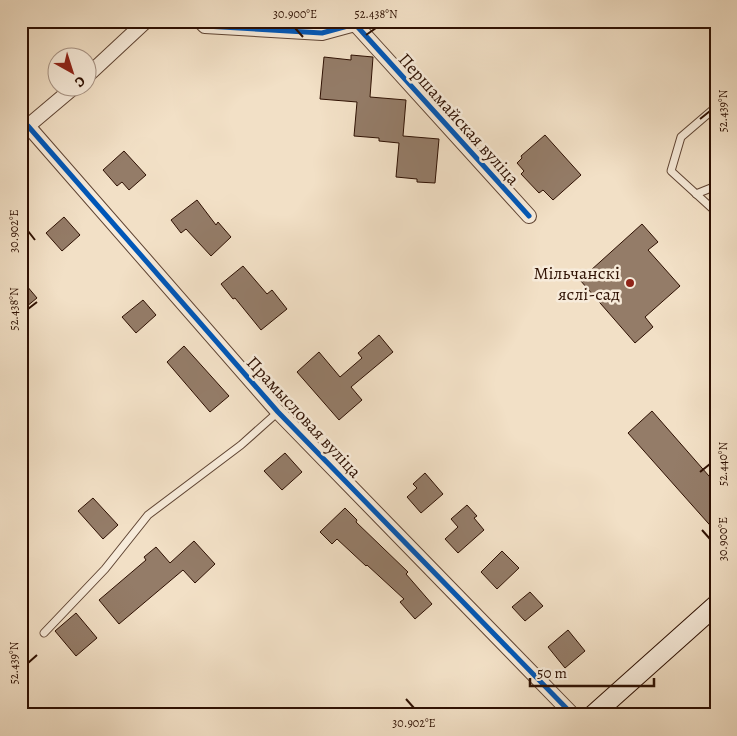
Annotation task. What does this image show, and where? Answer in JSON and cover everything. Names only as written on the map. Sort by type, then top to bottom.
[{"type":"street","points":[[98,65],[146,21]]},
{"type":"street","name":"Першамайская вуліца","points":[[200,21],[205,26],[322,33],[355,23],[529,216]]},
{"type":"street","points":[[25,129],[61,98]]},
{"type":"street","name":"Прамысловая вуліца","points":[[25,129],[278,412],[572,715]]},
{"type":"street","points":[[592,715],[716,605]]},
{"type":"lane","points":[[716,107],[680,137],[671,171],[716,212]]},
{"type":"lane","points":[[696,194],[716,186]]},
{"type":"lane","points":[[44,633],[105,568],[148,514],[242,445],[278,412]]},
{"type":"building","points":[[351,55],[373,57],[370,97],[406,100],[403,136],[439,139],[435,183],[417,182],[417,179],[396,177],[399,143],[379,141],[379,138],[354,136],[357,102],[320,99],[324,57],[351,60]]},
{"type":"building","points":[[545,135],[581,175],[553,200],[543,190],[539,193],[521,174],[524,171],[517,163],[522,158],[521,156]]},
{"type":"building","points":[[124,151],[146,175],[129,190],[122,182],[117,186],[103,170]]},
{"type":"building","points":[[197,200],[216,225],[218,222],[231,237],[211,256],[186,229],[181,233],[171,220]]},
{"type":"building","points":[[64,217],[80,235],[62,251],[46,233]]},
{"type":"building","name":"Мільчанскі яслі-сад","points":[[642,224],[658,242],[648,250],[680,286],[645,317],[653,327],[635,343],[580,280]]},
{"type":"building","points":[[243,266],[267,294],[272,290],[287,309],[261,330],[221,284]]},
{"type":"building","points":[[21,279],[37,298],[21,311]]},
{"type":"building","points":[[143,300],[156,315],[136,333],[122,317]]},
{"type":"building","points":[[379,335],[393,352],[351,387],[362,400],[339,420],[297,372],[319,352],[340,377],[362,358],[358,353]]},
{"type":"building","points":[[184,346],[229,396],[210,412],[167,362]]},
{"type":"building","points":[[652,411],[716,484],[716,532],[628,433]]},
{"type":"building","points":[[285,453],[302,472],[282,490],[264,471]]},
{"type":"building","points":[[425,473],[443,494],[421,513],[407,497],[417,488],[413,484]]},
{"type":"building","points":[[93,498],[118,525],[103,539],[78,511]]},
{"type":"building","points":[[467,505],[477,516],[474,518],[484,530],[458,553],[445,539],[458,527],[451,519]]},
{"type":"building","points":[[345,508],[357,520],[356,522],[408,572],[406,574],[432,604],[415,619],[400,602],[404,599],[367,565],[337,539],[332,544],[320,532]]},
{"type":"building","points":[[194,541],[215,564],[195,583],[183,570],[119,624],[99,600],[146,560],[144,557],[156,547],[170,563]]},
{"type":"building","points":[[502,551],[519,568],[497,589],[481,572]]},
{"type":"building","points":[[530,592],[543,606],[525,621],[512,607]]},
{"type":"building","points":[[76,613],[97,638],[76,656],[55,631]]},
{"type":"building","points":[[568,630],[585,651],[565,668],[548,647]]},
{"type":"cycle path","points":[[200,21],[205,26],[322,33],[355,24],[529,216]]},
{"type":"cycle path","points":[[28,126],[278,412],[573,715]]},
{"type":"place","name":"Мільчанскі яслі-сад","points":[[630,283]]}]
